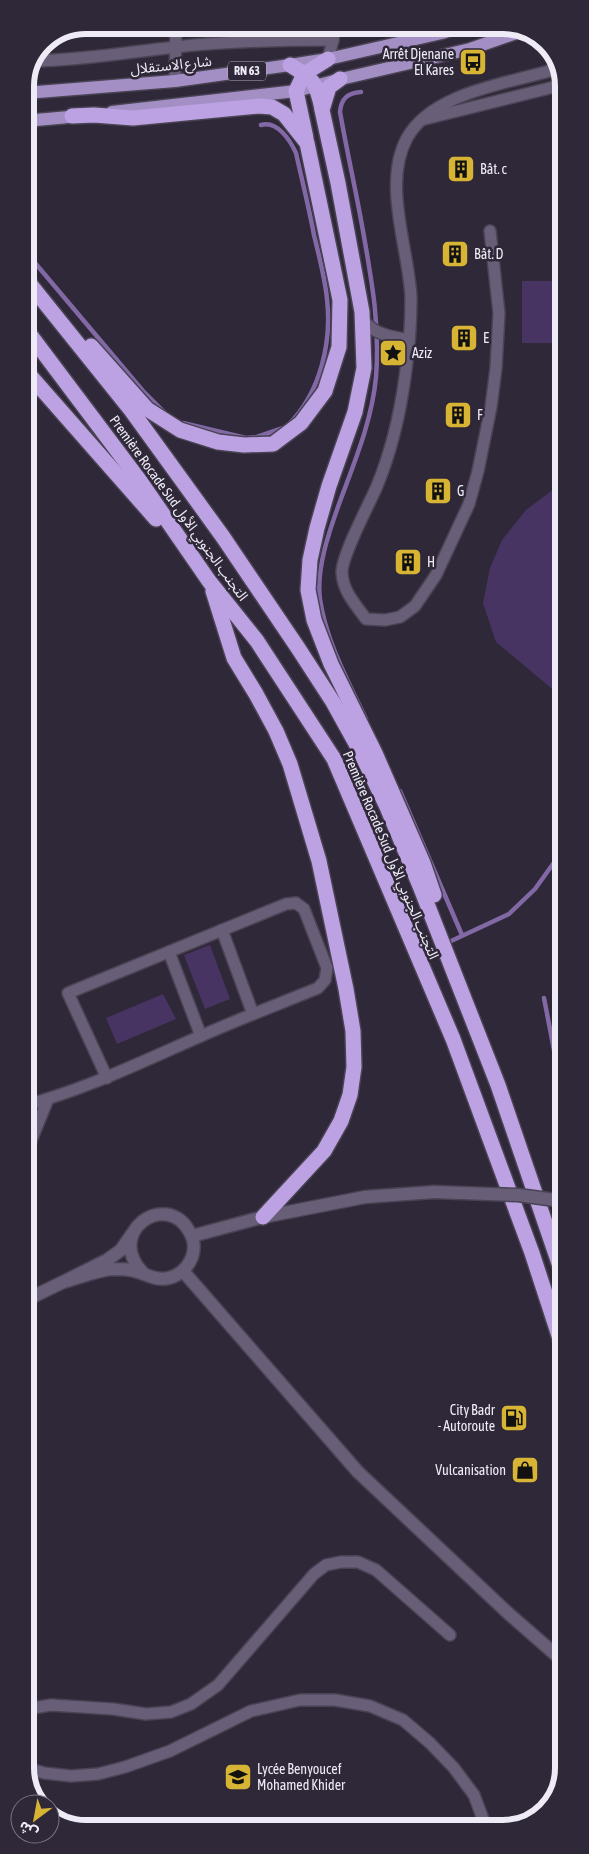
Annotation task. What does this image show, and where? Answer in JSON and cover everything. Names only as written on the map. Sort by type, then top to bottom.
[{"type":"highway","points":[[34,281],[147,409],[180,430],[218,442],[244,445],[273,444],[301,423],[325,391],[339,347],[340,300],[296,91],[304,74],[328,58]]},
{"type":"highway","points":[[290,65],[317,86],[338,183],[362,318],[364,368],[354,412],[317,528],[310,560],[308,590],[314,620],[331,664],[375,753],[423,864],[454,949],[467,1009]]},
{"type":"highway","points":[[322,110],[329,87],[340,79]]},
{"type":"highway","points":[[72,116],[133,118],[258,106],[272,107],[288,119],[307,143]]},
{"type":"highway","name":"Première Rocade Sud التجنب الجنوبي الأول","points":[[34,289],[131,410],[223,537],[333,702],[359,749],[420,886],[498,1085],[555,1252]]},
{"type":"highway","name":"Première Rocade Sud التجنب الجنوبي الأول","points":[[34,340],[134,473],[209,580],[257,641],[334,760],[453,1039],[532,1253],[555,1321]]},
{"type":"highway","points":[[34,380],[209,580],[234,658],[276,731],[290,764],[319,861],[353,1030],[354,1067],[352,1086],[341,1121],[324,1152],[263,1217]]},
{"type":"main road","name":"شارع الاستقلال","points":[[34,92],[175,81],[290,65],[437,34]]},
{"type":"main road","name":"RN 63","points":[[34,120],[296,91],[470,49],[511,35]]},
{"type":"street","points":[[175,81],[176,34]]},
{"type":"street","points":[[256,34],[256,40]]},
{"type":"street","points":[[328,58],[334,34]]},
{"type":"street","points":[[41,61],[72,60],[175,47],[256,40],[333,40]]},
{"type":"street","points":[[490,231],[499,313],[496,368],[491,407],[469,504],[436,575],[415,606],[400,617],[385,620],[366,619],[345,591],[341,572],[348,551],[377,485],[394,436],[405,378],[411,297],[397,192],[397,169],[400,153],[420,120],[441,105],[461,96],[552,70]]},
{"type":"street","points":[[420,120],[555,87]]},
{"type":"street","points":[[362,318],[378,332],[409,340]]},
{"type":"street","points":[[34,1103],[107,1078],[201,1036],[318,988],[326,980],[327,968],[307,913],[301,905],[291,903],[68,993],[107,1078]]},
{"type":"street","points":[[222,930],[253,1014]]},
{"type":"street","points":[[169,952],[201,1036]]},
{"type":"street","points":[[34,1133],[48,1099]]},
{"type":"street","points":[[192,1236],[263,1217],[365,1197],[434,1192],[518,1195],[555,1200]]},
{"type":"street","points":[[34,1296],[107,1260],[121,1250],[138,1224],[147,1218],[157,1215],[168,1215],[179,1219],[187,1226],[192,1236],[194,1245],[193,1255],[183,1271],[174,1277],[164,1279],[153,1278],[143,1273],[129,1270],[110,1269],[63,1282]]},
{"type":"street","points":[[132,1234],[130,1253],[135,1265],[143,1273]]},
{"type":"street","points":[[183,1271],[358,1472],[508,1614],[555,1654]]},
{"type":"street","points":[[34,1708],[50,1705],[146,1714],[171,1712],[191,1704],[218,1685],[314,1574],[326,1565],[342,1562],[358,1562],[376,1570],[450,1635]]},
{"type":"street","points":[[34,1770],[71,1776],[98,1774],[125,1767],[170,1751],[251,1711],[300,1700],[335,1700],[370,1706],[403,1720],[430,1743],[454,1768],[474,1795],[483,1820]]},
{"type":"shaded area","points":[[522,281],[555,281],[555,343],[522,343]]},
{"type":"shaded area","points":[[555,488],[555,691],[496,642],[483,603],[490,568],[502,540],[526,510]]},
{"type":"shaded area","points":[[210,945],[230,999],[205,1009],[184,955]]},
{"type":"shaded area","points":[[163,994],[176,1019],[117,1044],[106,1018]]},
{"type":"waterway","points":[[361,92],[348,95],[343,100],[340,112],[372,286],[377,339],[376,377],[371,410],[328,538],[319,587],[323,615],[332,645],[366,719]]},
{"type":"waterway","points":[[261,125],[267,124],[278,128],[287,137],[296,153],[322,267],[327,299],[328,333],[322,366],[309,398],[289,424]]},
{"type":"waterway","points":[[34,262],[143,391],[164,412]]},
{"type":"waterway","points":[[183,423],[246,438],[257,437],[283,428]]},
{"type":"waterway","points":[[400,791],[462,935]]},
{"type":"waterway","points":[[434,949],[509,914],[535,889],[555,861]]},
{"type":"waterway","points":[[544,998],[555,1055]]},
{"type":"place","name":"Arrêt Djenane El Kares","points":[[473,62]]},
{"type":"place","name":"Bât. c","points":[[461,169]]},
{"type":"place","name":"Bât. D","points":[[455,254]]},
{"type":"place","name":"E","points":[[464,338]]},
{"type":"place","name":"Aziz","points":[[393,353]]},
{"type":"place","name":"F","points":[[458,415]]},
{"type":"place","name":"G","points":[[438,491]]},
{"type":"place","name":"H","points":[[408,562]]},
{"type":"place","name":"City Badr - Autoroute","points":[[514,1418]]},
{"type":"place","name":"Vulcanisation","points":[[525,1470]]},
{"type":"place","name":"Lycée Benyoucef Mohamed Khider","points":[[238,1777]]}]
